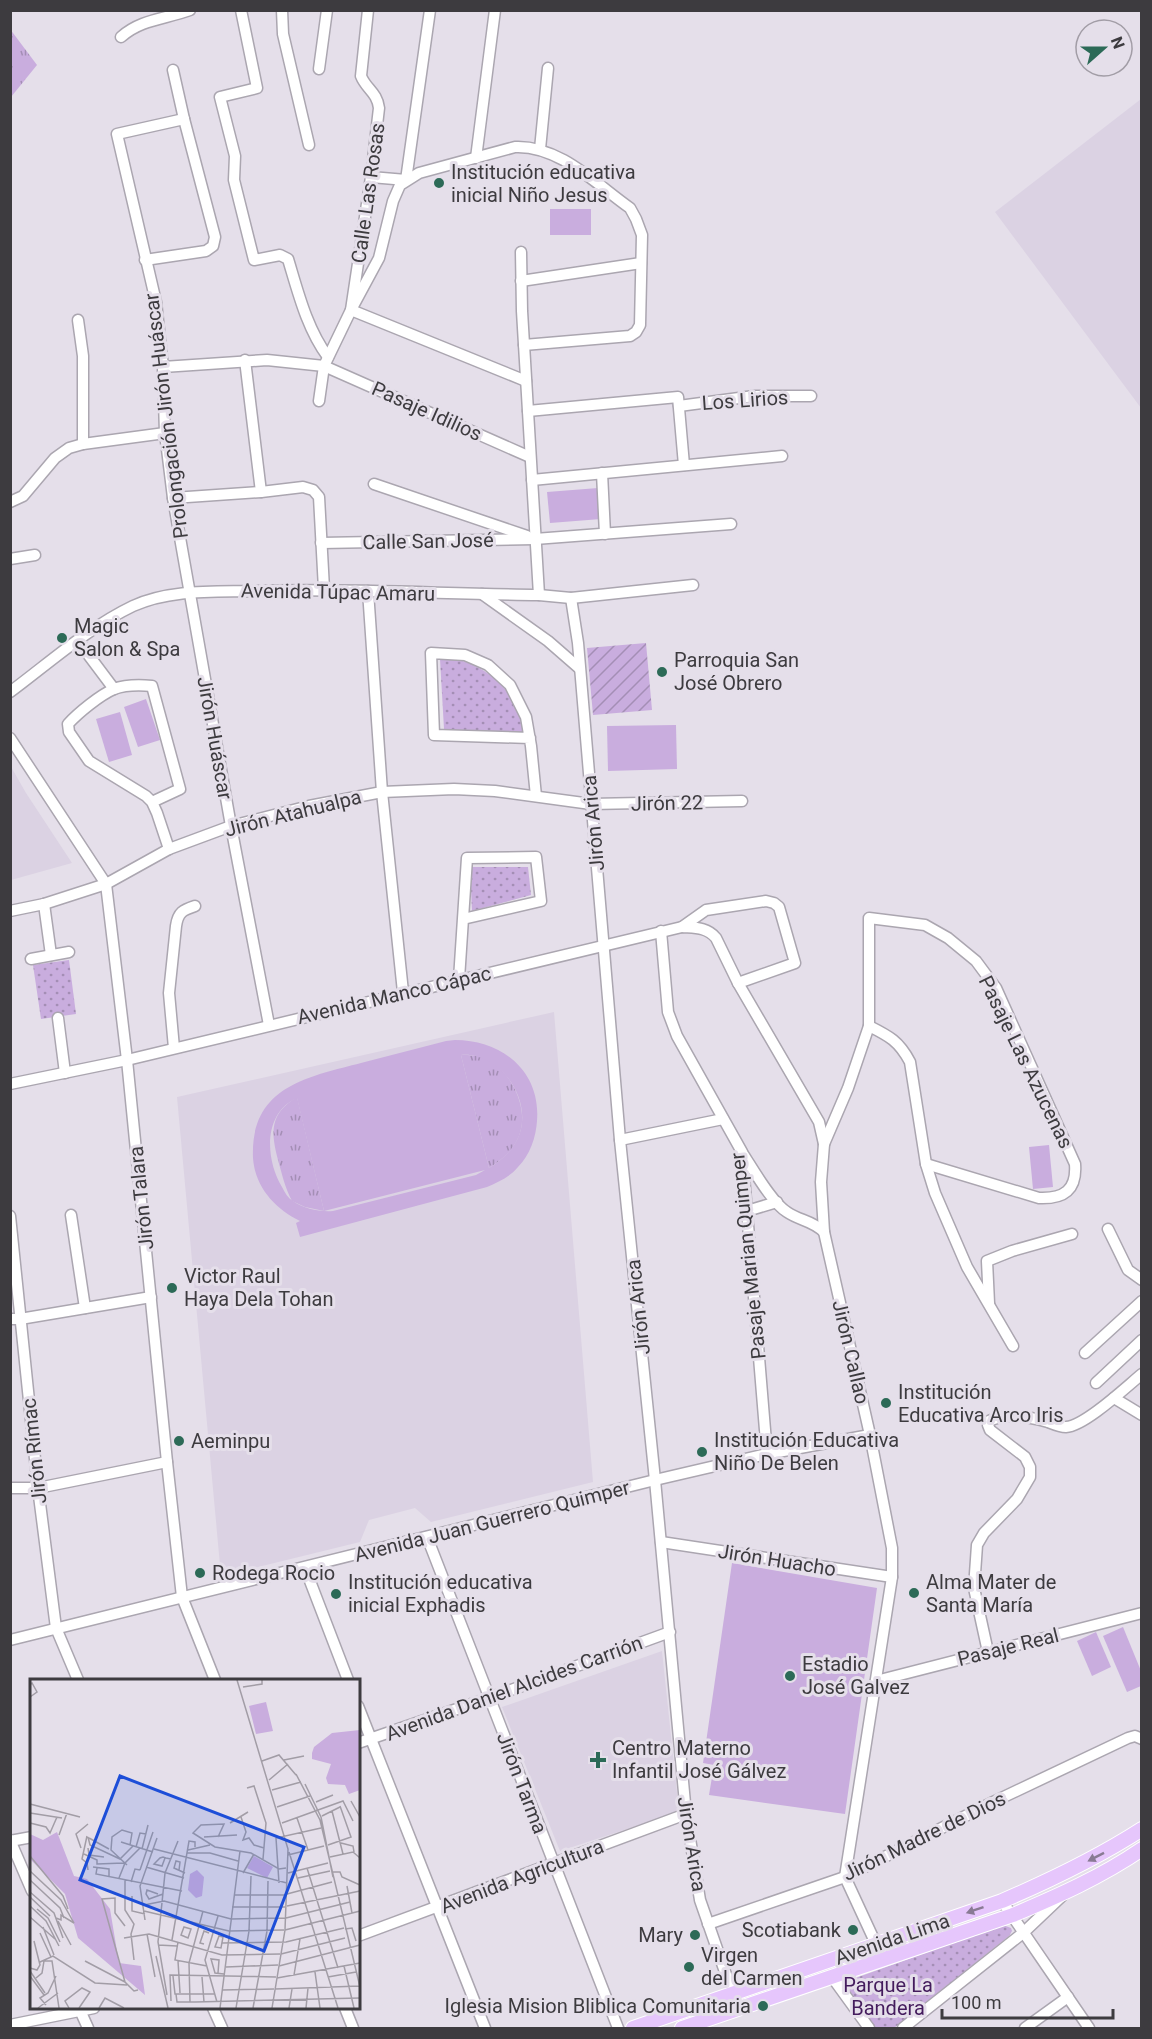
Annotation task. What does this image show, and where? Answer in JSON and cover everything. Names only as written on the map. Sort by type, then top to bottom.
[{"type":"main road","name":"Avenida Lima","points":[[633,2028],[1002,1901],[1109,1851],[1142,1829]]},
{"type":"main road","name":"Avenida Lima","points":[[682,2028],[1013,1916],[1065,1893],[1142,1849]]},
{"type":"street","points":[[122,37],[132,28],[144,22],[190,10]]},
{"type":"street","points":[[242,10],[257,88],[220,97],[235,156],[234,180],[254,260],[280,255],[288,259],[298,296],[326,362]]},
{"type":"street","points":[[282,10],[283,34],[309,145]]},
{"type":"street","points":[[319,69],[327,10]]},
{"type":"street","name":"Calle Las Rosas","points":[[351,310],[379,108],[377,98],[361,76],[368,10]]},
{"type":"street","points":[[406,180],[430,10]]},
{"type":"street","points":[[476,158],[495,10]]},
{"type":"street","points":[[540,148],[548,68]]},
{"type":"street","points":[[145,260],[206,251],[213,246],[215,237],[173,70]]},
{"type":"street","name":"Prolongación Jirón Huáscar","points":[[184,119],[117,134],[156,302],[163,367],[165,434],[189,592]]},
{"type":"street","points":[[319,401],[326,362],[379,258],[400,185],[420,173],[515,147],[529,146],[540,148],[566,161],[630,208],[642,235],[640,325],[630,336],[524,345]]},
{"type":"street","points":[[371,177],[406,180]]},
{"type":"street","points":[[520,252],[539,595]]},
{"type":"street","points":[[521,282],[641,263]]},
{"type":"street","points":[[351,310],[526,381]]},
{"type":"street","points":[[78,320],[83,356],[83,444]]},
{"type":"street","points":[[245,360],[261,492]]},
{"type":"street","name":"Pasaje Idilios","points":[[163,367],[245,360],[326,362],[530,457]]},
{"type":"street","name":"Los Lirios","points":[[679,406],[754,396],[811,396]]},
{"type":"street","points":[[528,411],[678,397],[684,465]]},
{"type":"street","points":[[10,502],[23,496],[55,459],[69,448],[83,444],[165,434]]},
{"type":"street","points":[[532,480],[782,456]]},
{"type":"street","points":[[603,473],[605,534]]},
{"type":"street","points":[[374,484],[535,540]]},
{"type":"street","points":[[173,498],[303,487],[313,490],[319,497],[324,589]]},
{"type":"street","name":"Calle San José","points":[[321,543],[535,540],[731,524]]},
{"type":"street","points":[[10,559],[35,555]]},
{"type":"street","name":"Avenida Túpac Amaru","points":[[10,692],[78,641],[134,606],[162,596],[189,592],[324,589],[539,595],[571,598],[693,585]]},
{"type":"street","points":[[368,591],[382,792],[403,992]]},
{"type":"street","name":"Jirón Huáscar","points":[[189,592],[269,1025]]},
{"type":"street","points":[[481,594],[548,641],[579,669]]},
{"type":"street","name":"Jirón Arica","points":[[571,598],[620,1140],[670,1632],[686,1815],[694,1873],[708,1924],[738,2009]]},
{"type":"street","points":[[78,641],[114,689]]},
{"type":"street","points":[[530,738],[434,735],[430,653],[465,655],[488,665],[510,685],[526,717],[530,738],[536,796]]},
{"type":"street","points":[[152,802],[180,789],[152,686],[114,689],[75,716],[68,724],[69,732],[89,761],[152,802],[169,849]]},
{"type":"street","name":"Jirón Talara","points":[[10,738],[106,884],[127,1060],[182,1597],[215,1679]]},
{"type":"street","name":"Jirón Atahualpa","points":[[10,911],[44,904],[106,884],[169,849],[231,826],[309,806],[382,792],[454,789],[495,791],[591,804]]},
{"type":"street","name":"Jirón 22","points":[[591,804],[742,801]]},
{"type":"street","points":[[459,979],[467,858],[536,857],[541,901],[463,919]]},
{"type":"street","name":"Avenida Manco Cápac","points":[[10,1084],[127,1060],[403,992],[682,927],[706,910],[766,901],[774,903],[778,907],[795,963],[738,983]]},
{"type":"street","points":[[44,904],[51,955]]},
{"type":"street","points":[[174,1048],[169,993],[177,917],[182,910],[195,906]]},
{"type":"street","name":"Pasaje Las Azucenas","points":[[869,1026],[868,918],[925,925],[948,938],[976,961],[996,988],[1075,1164],[1076,1175],[1074,1184],[1065,1192],[1052,1198],[1039,1198],[926,1164]]},
{"type":"street","points":[[682,927],[701,928],[711,932],[717,938],[738,983],[819,1122],[824,1144]]},
{"type":"street","name":"Pasaje Marian Quimper","points":[[661,931],[668,1012],[677,1036],[741,1152],[768,1454]]},
{"type":"street","points":[[32,959],[69,952]]},
{"type":"street","points":[[58,1018],[65,1073]]},
{"type":"street","points":[[824,1144],[848,1088],[869,1026],[891,1037],[903,1049],[910,1062],[926,1164],[935,1193],[967,1267],[1013,1346]]},
{"type":"street","points":[[620,1140],[723,1119]]},
{"type":"street","name":"Jirón Callao","points":[[824,1144],[821,1182],[825,1232],[870,1435],[892,1548],[892,1577],[845,1877]]},
{"type":"street","points":[[741,1152],[786,1212],[816,1224],[825,1232]]},
{"type":"street","points":[[747,1211],[777,1202]]},
{"type":"street","points":[[71,1215],[85,1308]]},
{"type":"street","name":"Jirón Rímac","points":[[10,1216],[15,1319],[56,1628],[78,1679]]},
{"type":"street","points":[[1108,1229],[1128,1270],[1142,1280]]},
{"type":"street","points":[[989,1305],[987,1261],[1012,1251],[1072,1234]]},
{"type":"street","points":[[15,1319],[151,1297]]},
{"type":"street","points":[[1085,1353],[1142,1301]]},
{"type":"street","points":[[1096,1383],[1142,1340]]},
{"type":"street","points":[[988,1652],[974,1588],[977,1545],[984,1533],[1017,1498],[1030,1477],[1030,1467],[1025,1457],[990,1431],[988,1421],[1027,1417],[1063,1426],[1074,1425],[1114,1398],[1142,1374]]},
{"type":"street","points":[[1114,1398],[1142,1415]]},
{"type":"street","name":"Avenida Juan Guerrero Quimper","points":[[10,1640],[655,1480],[768,1454],[870,1435]]},
{"type":"street","points":[[10,1488],[38,1488],[167,1461]]},
{"type":"street","name":"Jirón Tarma","points":[[428,1537],[618,2028]]},
{"type":"street","name":"Jirón Huacho","points":[[661,1542],[892,1577]]},
{"type":"street","points":[[305,1568],[348,1679]]},
{"type":"street","name":"Pasaje Real","points":[[876,1681],[1142,1613]]},
{"type":"street","name":"Avenida Daniel Alcides Carrión","points":[[360,1742],[670,1632]]},
{"type":"street","points":[[360,1711],[485,2028]]},
{"type":"street","name":"Jirón Madre de Dios","points":[[708,1924],[845,1877],[993,1802],[1138,1738]]},
{"type":"street","name":"Avenida Agricultura","points":[[360,1935],[686,1815]]},
{"type":"street","points":[[30,1836],[11,1841],[30,1886]]},
{"type":"street","points":[[845,1877],[876,1944]]},
{"type":"street","points":[[903,2028],[1023,1933],[1065,1893]]},
{"type":"street","points":[[1002,1901],[1089,2028]]},
{"type":"street","points":[[832,1977],[868,2028]]},
{"type":"street","points":[[1025,2028],[1068,1997]]},
{"type":"street","points":[[10,2025],[80,2009],[88,2028]]},
{"type":"street","points":[[214,2009],[222,2028]]},
{"type":"street","points":[[346,2009],[353,2028]]},
{"type":"shaded area","points":[[1141,99],[1141,408],[995,212]]},
{"type":"shaded area","points":[[10,765],[26,793],[72,863],[11,880]]},
{"type":"shaded area","points":[[554,1012],[593,1482],[431,1522],[415,1508],[369,1520],[360,1542],[221,1576],[177,1097]]},
{"type":"shaded area","name":"Centro Materno Infantil José Gálvez","points":[[662,1651],[679,1812],[560,1851],[502,1707]]},
{"type":"green space","points":[[10,29],[37,65],[11,97],[10,97]]},
{"type":"green space","points":[[550,209],[591,209],[591,235],[550,235]]},
{"type":"green space","points":[[598,488],[601,519],[550,523],[547,492]]},
{"type":"green space","points":[[646,643],[652,710],[593,715],[587,648]]},
{"type":"green space","points":[[440,659],[458,660],[476,666],[497,681],[513,699],[518,710],[523,736],[444,729]]},
{"type":"green space","points":[[146,699],[160,740],[138,747],[124,707]]},
{"type":"green space","points":[[120,712],[132,755],[109,762],[96,719]]},
{"type":"green space","points":[[676,725],[677,769],[608,771],[607,726]]},
{"type":"green space","points":[[470,867],[528,867],[531,895],[472,911]]},
{"type":"green space","points":[[69,960],[76,1014],[41,1019],[33,965]]},
{"type":"green space","points":[[446,1041],[472,1041],[488,1046],[503,1052],[515,1062],[525,1073],[532,1087],[537,1103],[537,1121],[532,1146],[515,1171],[487,1187],[300,1237],[296,1223],[300,1221],[282,1210],[262,1188],[253,1158],[255,1134],[261,1115],[272,1100],[302,1080]],"holes":[[[461,1055],[487,1060],[508,1077],[520,1102],[522,1115],[521,1129],[513,1146],[505,1156],[489,1168]],[[297,1098],[324,1211],[307,1208],[291,1200],[276,1176],[272,1163],[270,1138],[273,1125],[278,1114]],[[485,1170],[476,1175],[333,1211],[324,1211]]]},
{"type":"green space","points":[[461,1055],[481,1057],[493,1063],[508,1078],[519,1098],[522,1119],[516,1141],[500,1161],[489,1168]]},
{"type":"green space","points":[[297,1097],[324,1211],[305,1207],[292,1201],[278,1160],[274,1141],[274,1124],[281,1110]]},
{"type":"green space","points":[[1049,1145],[1053,1187],[1033,1189],[1029,1147]]},
{"type":"green space","name":"Estadio José Galvez","points":[[732,1563],[877,1588],[845,1814],[709,1795],[714,1765],[703,1763]]},
{"type":"green space","points":[[1123,1627],[1141,1671],[1141,1686],[1127,1692],[1103,1636]]},
{"type":"green space","points":[[1096,1632],[1111,1667],[1092,1676],[1077,1641]]},
{"type":"green space","name":"Parque La Bandera","points":[[1003,1925],[1011,1928],[1009,1936],[894,2028],[874,2028],[846,1987],[850,1980]]},
{"type":"place","name":"Institución educativa inicial Niño Jesus","points":[[439,183]]},
{"type":"place","name":"Magic Salon & Spa","points":[[62,638]]},
{"type":"place","name":"Parroquia San José Obrero","points":[[662,672]]},
{"type":"place","name":"Victor Raul Haya Dela Tohan","points":[[172,1288]]},
{"type":"place","name":"Institución Educativa Arco Iris","points":[[886,1403]]},
{"type":"place","name":"Aeminpu","points":[[179,1441]]},
{"type":"place","name":"Institución Educativa Niño De Belen","points":[[702,1452]]},
{"type":"place","name":"Rodega Rocio","points":[[200,1573]]},
{"type":"place","name":"Alma Mater de Santa María","points":[[914,1593]]},
{"type":"place","name":"Institución educativa inicial Exphadis","points":[[336,1594]]},
{"type":"place","name":"Estadio José Galvez","points":[[790,1676]]},
{"type":"place","name":"Centro Materno Infantil José Gálvez","points":[[598,1760]]},
{"type":"place","name":"Scotiabank","points":[[853,1930]]},
{"type":"place","name":"Mary","points":[[695,1935]]},
{"type":"place","name":"Virgen del Carmen","points":[[689,1967]]},
{"type":"place","name":"Iglesia Mision Bliblica Comunitaria","points":[[763,2006]]}]
